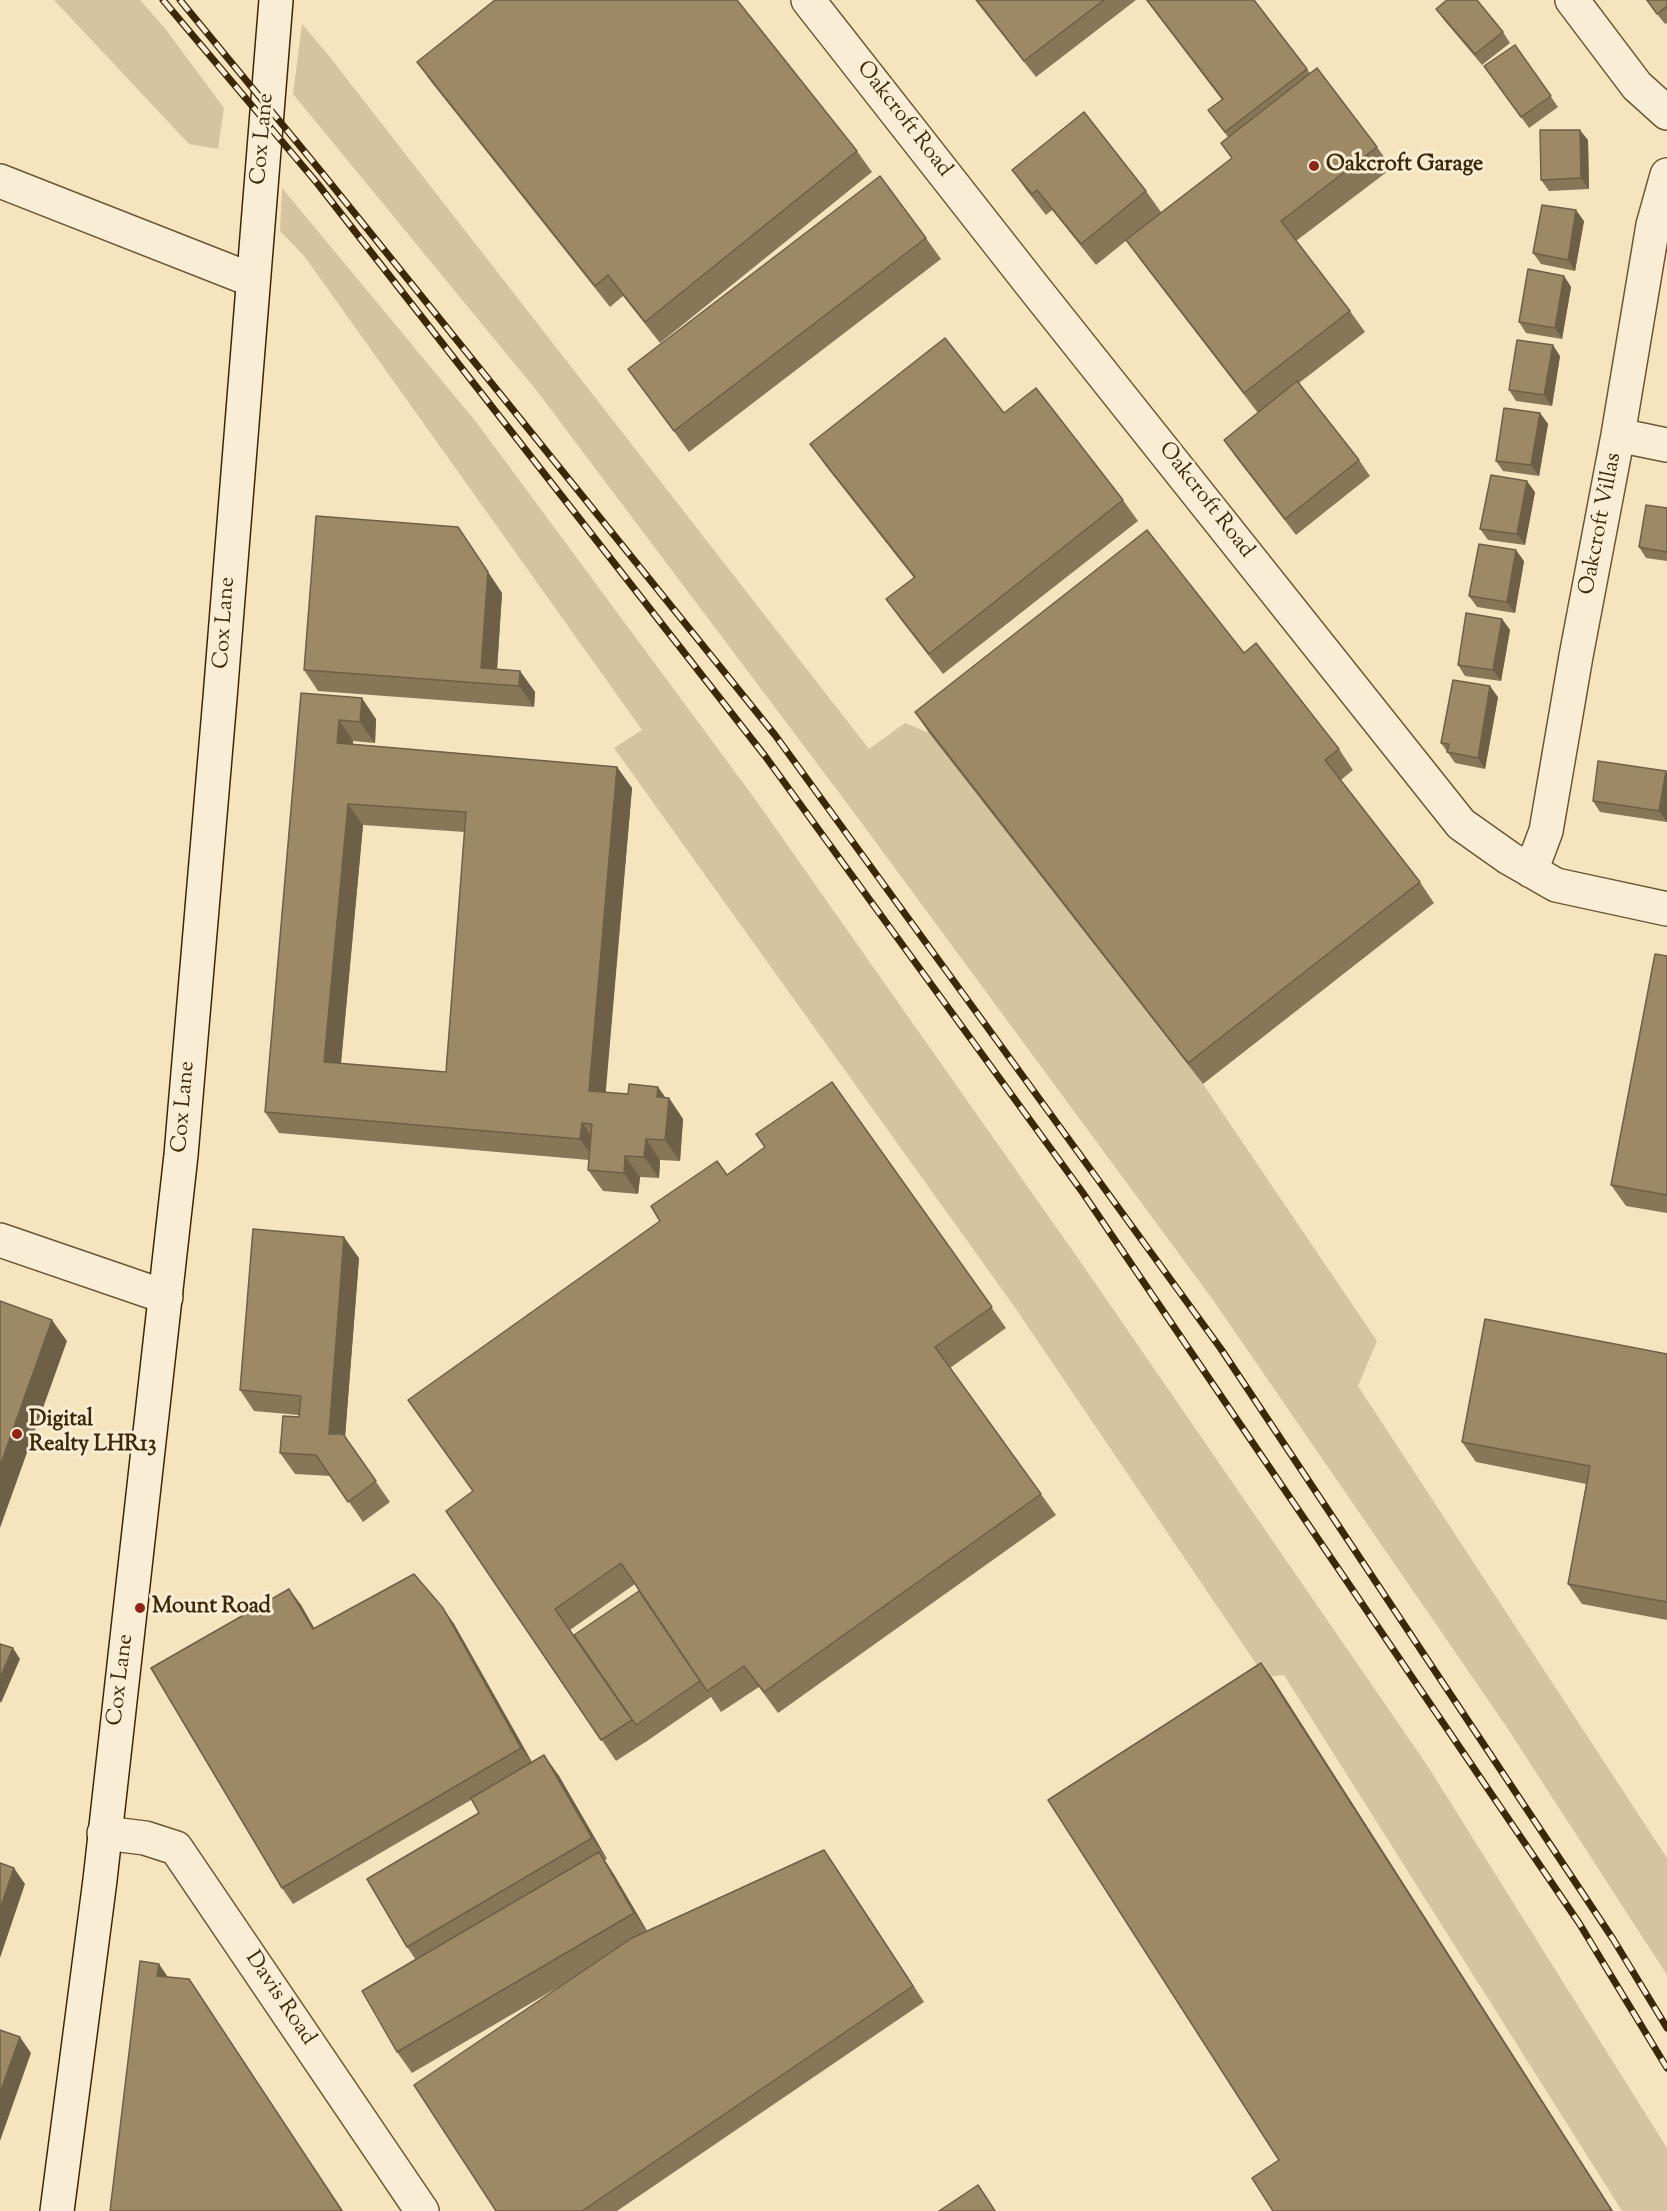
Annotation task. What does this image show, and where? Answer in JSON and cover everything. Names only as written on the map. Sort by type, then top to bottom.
[{"type":"street","name":"Cox Lane","points":[[57,2211],[104,1833],[181,1155],[276,0]]},
{"type":"street","name":"Oakcroft Road","points":[[808,0],[1461,824],[1509,858],[1556,885],[1667,909]]},
{"type":"street","points":[[1572,0],[1637,86],[1667,114]]},
{"type":"street","name":"Oakcroft Villas","points":[[1531,871],[1546,831],[1618,435],[1653,225],[1667,175]]},
{"type":"street","points":[[0,181],[252,280]]},
{"type":"street","points":[[1618,435],[1667,445]]},
{"type":"street","points":[[0,1240],[166,1297]]},
{"type":"street","name":"Davis Road","points":[[104,1833],[146,1838],[176,1848],[422,2211]]},
{"type":"shaded area","points":[[54,0],[140,0],[164,27],[224,108],[218,149],[189,144]]},
{"type":"shaded area","points":[[302,24],[869,749],[905,723],[929,733],[1203,1084],[1377,1341],[1358,1386],[1667,1858],[1667,1975],[1506,1726],[1213,1300],[855,814],[537,391],[293,94]]},
{"type":"shaded area","points":[[282,188],[477,423],[755,799],[1082,1264],[1427,1765],[1667,2148],[1667,2211],[1622,2211],[1284,1675],[1265,1677],[1016,1309],[614,748],[642,730],[305,257],[280,231]]},
{"type":"building","points":[[495,0],[737,0],[857,151],[645,322],[608,275],[595,286],[417,62]]},
{"type":"building","points":[[977,0],[1104,0],[1024,61]]},
{"type":"building","points":[[1147,0],[1254,0],[1307,69],[1225,132],[1208,110],[1223,99]]},
{"type":"building","points":[[1447,0],[1477,0],[1503,32],[1475,54],[1436,9]]},
{"type":"building","points":[[1647,0],[1667,0],[1667,6],[1657,14]]},
{"type":"building","points":[[1515,45],[1551,96],[1521,117],[1484,66]]},
{"type":"building","points":[[1317,68],[1377,147],[1281,221],[1350,311],[1244,393],[1126,240],[1232,158],[1221,143]]},
{"type":"building","points":[[1084,112],[1146,191],[1081,244],[1037,190],[1032,194],[1012,170]]},
{"type":"building","points":[[1540,130],[1580,130],[1581,178],[1541,180]]},
{"type":"building","points":[[880,176],[926,238],[674,431],[628,369]]},
{"type":"building","points":[[1542,205],[1576,210],[1568,260],[1533,253]]},
{"type":"building","points":[[1528,269],[1564,276],[1555,328],[1519,322]]},
{"type":"building","points":[[945,338],[1004,413],[1036,388],[1123,500],[929,654],[886,599],[915,577],[810,444]]},
{"type":"building","points":[[1517,340],[1553,345],[1544,395],[1509,390]]},
{"type":"building","points":[[1297,381],[1359,460],[1285,519],[1224,440]]},
{"type":"building","points":[[1504,408],[1540,413],[1531,465],[1496,461]]},
{"type":"building","points":[[1491,475],[1527,481],[1517,534],[1480,529]]},
{"type":"building","points":[[1646,505],[1667,508],[1667,552],[1639,547]]},
{"type":"building","points":[[316,516],[458,527],[488,572],[481,668],[520,671],[519,686],[304,670]]},
{"type":"building","points":[[1147,530],[1244,653],[1256,643],[1339,749],[1325,760],[1420,882],[1188,1063],[915,712]]},
{"type":"building","points":[[1479,544],[1516,550],[1507,602],[1469,596]]},
{"type":"building","points":[[1466,613],[1502,619],[1493,670],[1458,665]]},
{"type":"building","points":[[1453,680],[1490,686],[1478,758],[1447,752],[1449,744],[1441,743]]},
{"type":"building","points":[[301,693],[362,698],[360,722],[339,720],[337,743],[617,767],[589,1091],[628,1094],[629,1084],[658,1087],[657,1097],[669,1098],[665,1140],[646,1139],[644,1157],[625,1156],[624,1173],[588,1170],[592,1124],[582,1123],[580,1139],[265,1112]],"holes":[[[348,804],[466,812],[446,1072],[324,1062]]]},
{"type":"building","points":[[1598,761],[1666,771],[1659,811],[1593,801]]},
{"type":"building","points":[[1655,954],[1667,956],[1667,1195],[1611,1185]]},
{"type":"building","points":[[832,1082],[992,1307],[935,1347],[1041,1494],[764,1692],[744,1666],[707,1691],[621,1563],[555,1609],[632,1720],[601,1740],[446,1511],[473,1491],[408,1400],[660,1221],[651,1206],[717,1161],[727,1175],[765,1147],[756,1134]]},
{"type":"building","points":[[253,1229],[344,1237],[329,1434],[343,1434],[376,1481],[348,1502],[316,1455],[280,1453],[283,1416],[299,1417],[301,1396],[240,1390]]},
{"type":"building","points":[[0,1301],[52,1320],[0,1466]]},
{"type":"building","points":[[1485,1319],[1667,1354],[1667,1602],[1568,1584],[1590,1466],[1462,1442]]},
{"type":"building","points":[[414,1574],[443,1608],[521,1748],[282,1888],[151,1668],[289,1589],[313,1629]]},
{"type":"building","points":[[639,1591],[700,1681],[636,1725],[574,1635]]},
{"type":"building","points":[[0,1644],[13,1648],[0,1678]]},
{"type":"building","points":[[1261,1663],[1612,2211],[1273,2211],[1252,2178],[1279,2160],[1048,1800]]},
{"type":"building","points":[[544,1755],[592,1838],[407,1947],[367,1879],[479,1813],[471,1798]]},
{"type":"building","points":[[824,1850],[913,1986],[582,2211],[496,2211],[414,2085],[632,1938]]},
{"type":"building","points":[[599,1852],[634,1913],[397,2052],[362,1991]]},
{"type":"building","points":[[0,1863],[14,1868],[0,1909]]},
{"type":"building","points":[[140,1961],[159,1964],[157,1976],[189,1979],[342,2211],[110,2211]]},
{"type":"building","points":[[0,2030],[20,2037],[0,2093]]},
{"type":"building","points":[[978,2185],[995,2211],[939,2211]]},
{"type":"railway","points":[[163,0],[317,183],[765,756],[1083,1193],[1579,1923],[1667,2068]]},
{"type":"railway","points":[[180,0],[775,735],[1221,1349],[1613,1939],[1667,2028]]},
{"type":"place","name":"Oakcroft Garage","points":[[1314,166]]},
{"type":"place","name":"Digital Realty LHR13","points":[[17,1434]]},
{"type":"place","name":"Mount Road","points":[[140,1608]]}]
